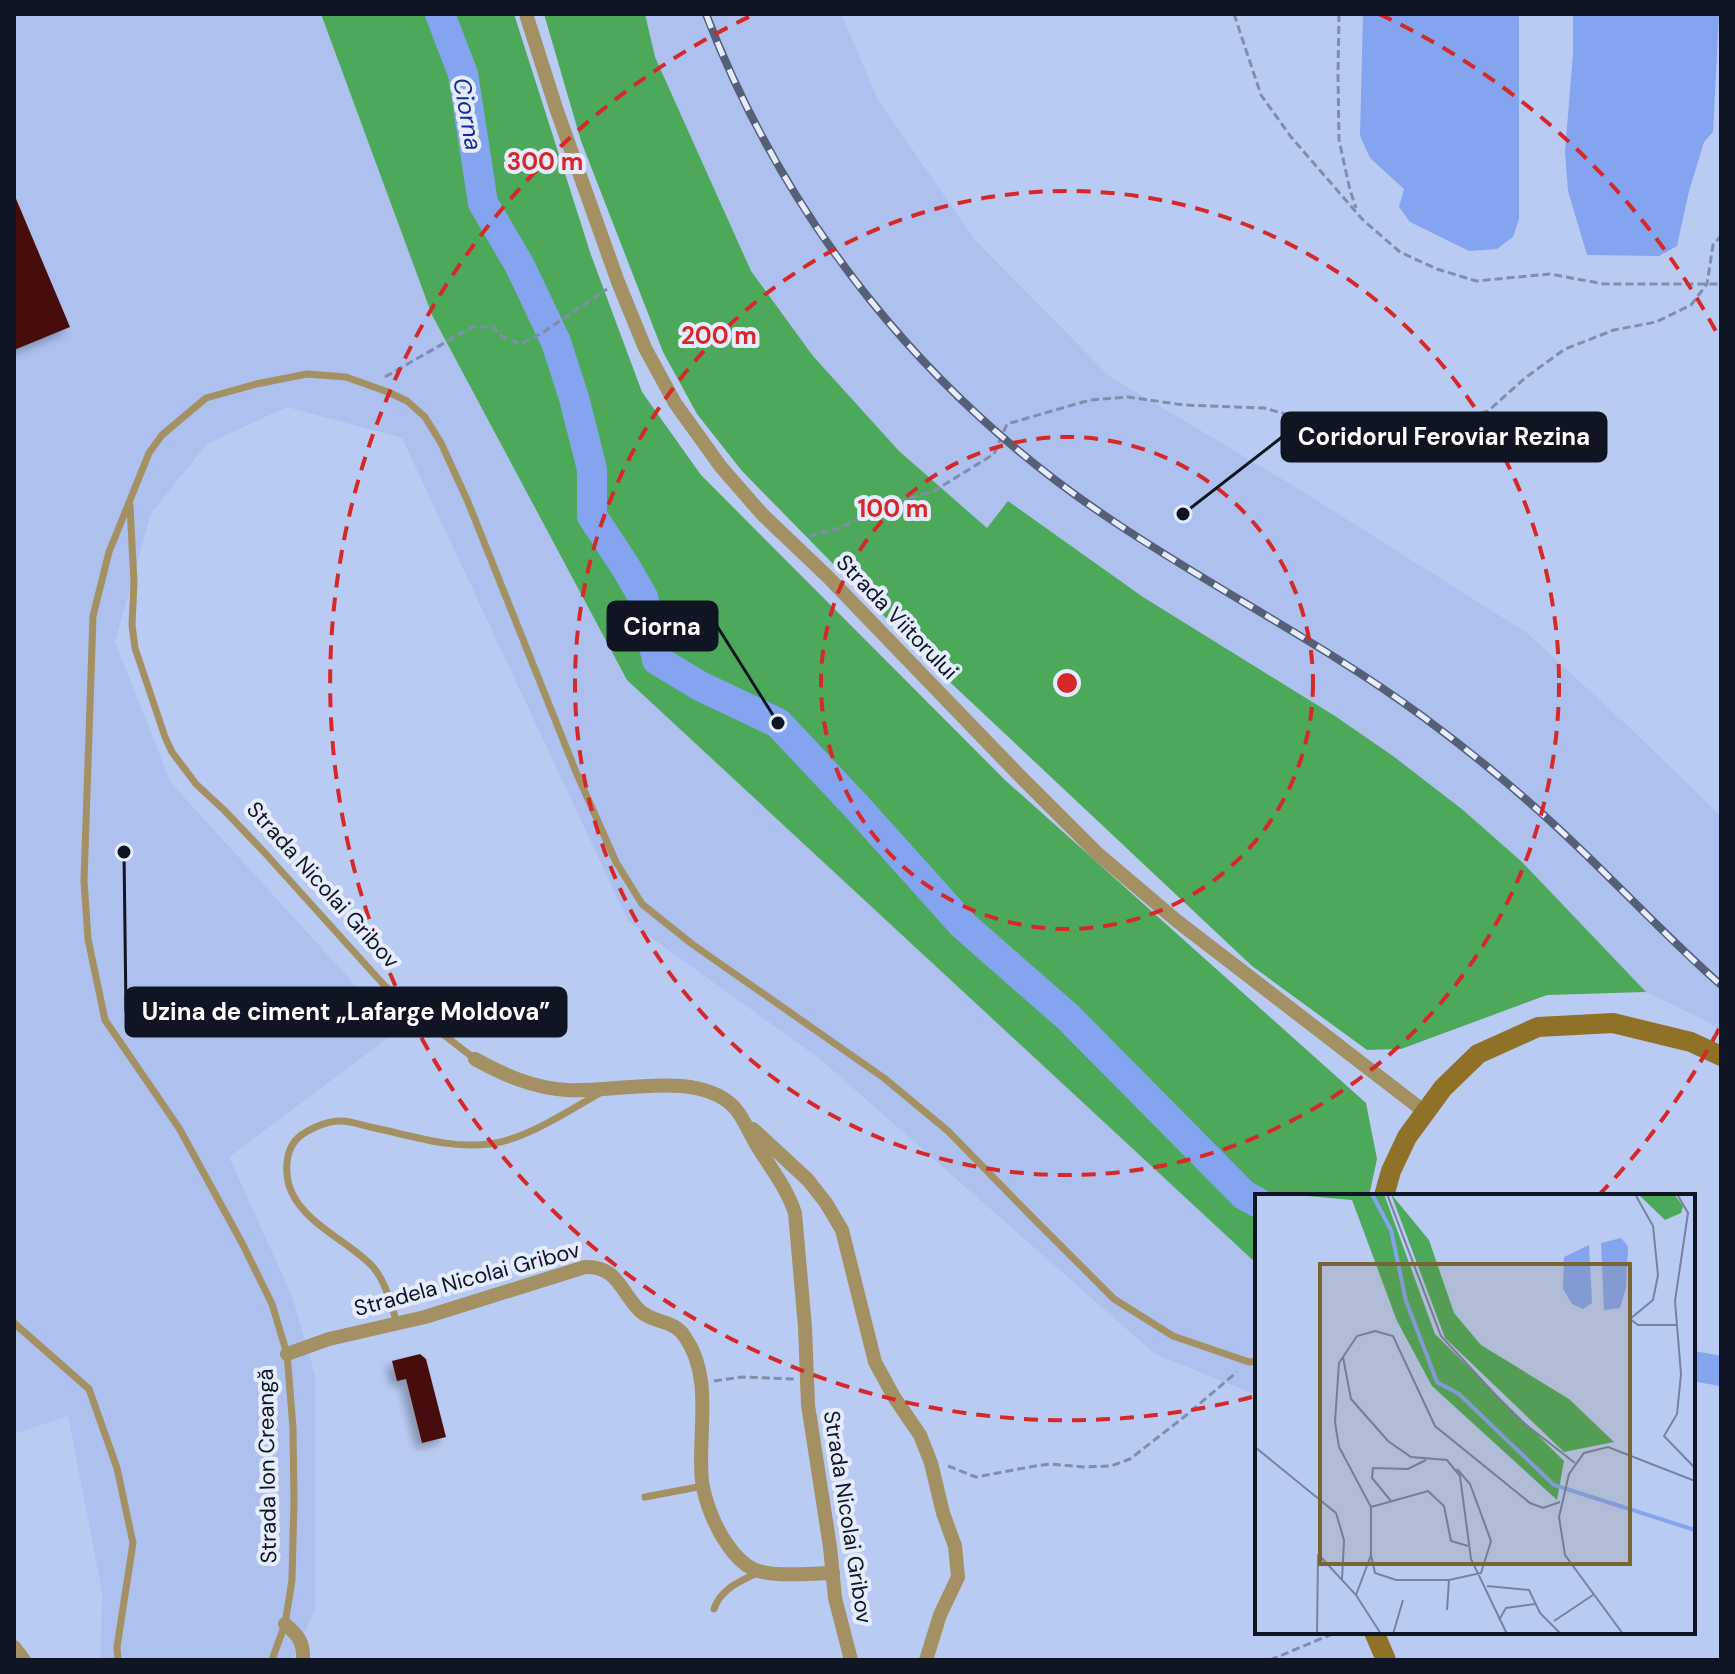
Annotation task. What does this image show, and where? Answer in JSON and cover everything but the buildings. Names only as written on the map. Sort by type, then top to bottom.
[{"type":"main road","points":[[1385,1194],[1391,1171],[1407,1137],[1443,1088],[1478,1054],[1538,1027],[1613,1023],[1691,1042],[1721,1056]]},
{"type":"main road","points":[[1375,1634],[1386,1660]]},
{"type":"street","name":"Strada Viitorului","points":[[526,14],[556,108],[645,348],[675,403],[721,467],[762,514],[827,576],[1097,853],[1177,921],[1425,1112]]},
{"type":"street","name":"Strada Nicolai Gribov","points":[[475,1059],[512,1078],[548,1088],[697,1087],[722,1098],[734,1107],[742,1119],[790,1197],[795,1213],[808,1405],[840,1621],[851,1660]]},
{"type":"street","points":[[742,1119],[808,1180],[842,1230],[875,1362],[920,1435],[933,1470],[955,1546],[958,1577],[940,1615],[926,1660]]},
{"type":"street","name":"Stradela Nicolai Gribov","points":[[287,1354],[329,1339],[440,1313],[585,1267],[607,1269],[644,1315],[677,1327],[686,1337],[702,1384],[703,1486],[715,1522],[731,1549],[749,1567],[761,1571]]},
{"type":"street","points":[[761,1571],[833,1573]]},
{"type":"street","points":[[285,1624],[303,1644],[303,1660]]},
{"type":"street","points":[[14,1647],[24,1660]]},
{"type":"lane","name":"Strada Ion Creangă","points":[[272,1660],[285,1624],[292,1580],[293,1428],[287,1354],[272,1304],[242,1243],[179,1128],[105,1020],[88,939],[84,881],[93,616],[109,552],[149,453],[162,435],[206,398],[307,374],[346,377],[407,401],[425,417],[441,443],[468,502],[576,772],[616,862],[642,904],[692,944],[884,1078],[948,1131],[1114,1299],[1173,1336],[1254,1363]]},
{"type":"lane","name":"Strada Nicolai Gribov","points":[[130,502],[135,648],[172,752],[196,784],[264,852],[384,985],[475,1059]]},
{"type":"lane","points":[[398,1323],[385,1286],[375,1269],[307,1213],[292,1194],[286,1171],[295,1140],[319,1125],[340,1121],[444,1143],[493,1143],[556,1118],[606,1089]]},
{"type":"lane","points":[[14,1323],[89,1389],[117,1468],[133,1543],[117,1647],[118,1660]]},
{"type":"lane","points":[[645,1497],[703,1486]]},
{"type":"lane","points":[[714,1609],[724,1592],[761,1571]]},
{"type":"path","points":[[1234,14],[1261,95],[1291,137],[1363,220],[1400,252],[1437,269],[1476,281],[1550,274],[1604,284],[1721,284]]},
{"type":"path","points":[[1339,14],[1339,140],[1357,211]]},
{"type":"path","points":[[790,542],[840,528],[881,507],[934,491],[994,454],[1007,424],[1090,400],[1128,397],[1184,405],[1264,408],[1310,421],[1405,433],[1439,428],[1488,411],[1525,378],[1565,349],[1614,330],[1656,322],[1691,305],[1707,284],[1713,245],[1721,236]]},
{"type":"path","points":[[371,385],[472,327],[493,327],[503,337],[521,344],[618,282]]},
{"type":"path","points":[[933,1470],[946,1466],[976,1477],[1051,1464],[1111,1466],[1130,1459],[1223,1382],[1254,1363]]},
{"type":"path","points":[[702,1384],[742,1377],[806,1380]]},
{"type":"path","points":[[1270,1660],[1332,1634]]},
{"type":"shaded area","points":[[14,14],[321,14],[432,315],[627,680],[1255,1262],[1255,1394],[1155,1354],[820,1059],[628,921],[402,438],[287,407],[207,444],[151,513],[115,642],[171,783],[397,1031],[229,1157],[292,1296],[315,1375],[315,1608],[293,1660],[101,1660],[102,1591],[68,1416],[14,1434]]},
{"type":"shaded area","points":[[645,14],[841,14],[878,100],[975,240],[1109,376],[1297,488],[1527,633],[1630,728],[1721,816],[1721,1031],[1646,992],[1522,862],[1463,810],[1393,756],[1335,716],[1143,597],[1009,501],[987,528],[899,451],[813,356],[751,271],[655,57]]},
{"type":"shaded area","points":[[1363,14],[1519,14],[1519,219],[1513,237],[1497,249],[1469,251],[1410,222],[1399,207],[1404,189],[1370,158],[1360,136]]},
{"type":"shaded area","points":[[1573,14],[1719,14],[1713,132],[1704,142],[1677,246],[1659,256],[1587,255],[1568,191],[1565,152]]},
{"type":"green space","points":[[321,14],[514,14],[591,255],[642,392],[701,475],[1005,780],[1366,1103],[1377,1159],[1369,1194],[1255,1194],[1255,1262],[627,680],[432,315]]},
{"type":"green space","points":[[544,14],[645,14],[655,57],[751,271],[813,356],[899,451],[987,528],[1008,501],[1143,597],[1335,716],[1393,756],[1463,810],[1522,862],[1646,992],[1547,995],[1401,1049],[1367,1050],[1252,966],[937,670],[742,471],[697,414],[663,352],[581,141]]},
{"type":"waterway","name":"Ciorna","points":[[440,14],[463,74],[483,203],[520,266],[556,342],[592,469],[592,516],[643,597],[657,660],[700,686],[778,723],[963,925],[1068,1017],[1244,1195],[1255,1201]]},
{"type":"waterway","name":"Ciorna","points":[[1695,1366],[1721,1371]]},
{"type":"railway","points":[[706,14],[739,90],[777,164],[821,233],[870,299],[924,361],[982,419],[1045,472],[1113,521],[1347,665],[1440,730],[1544,816],[1721,985]]},
{"type":"place","name":"Coridorul Feroviar Rezina","points":[[1183,514]]},
{"type":"place","name":"Ciorna","points":[[778,723]]},
{"type":"place","name":"Uzina de ciment „Lafarge Moldova”","points":[[124,852]]}]
